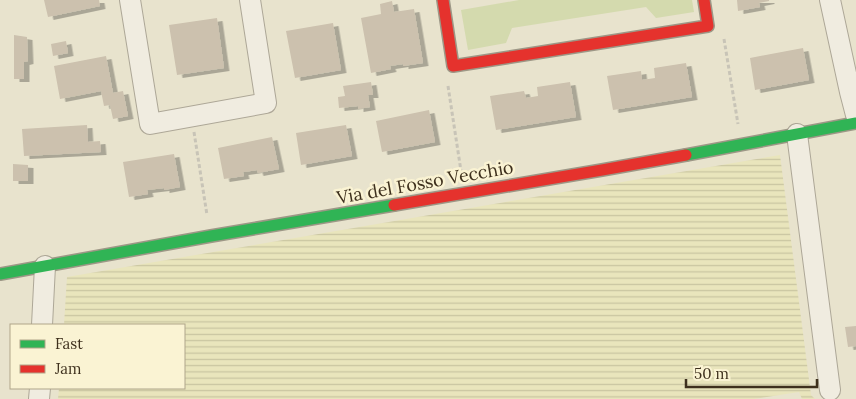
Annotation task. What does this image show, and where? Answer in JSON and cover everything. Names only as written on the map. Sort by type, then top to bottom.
[{"type":"street","points":[[130,0],[150,124],[266,103],[250,0]]},
{"type":"street","points":[[443,0],[453,66],[708,26],[704,0]]},
{"type":"street","points":[[830,0],[856,115]]},
{"type":"street","name":"Via del Fosso Vecchio","points":[[0,274],[211,236],[465,194],[856,123]]},
{"type":"street","points":[[797,134],[830,390]]},
{"type":"street","points":[[42,324],[45,266]]},
{"type":"path","points":[[708,26],[724,40],[741,145]]},
{"type":"path","points":[[453,66],[448,84],[465,194]]},
{"type":"path","points":[[192,117],[211,236]]},
{"type":"shaded area","points":[[780,155],[811,395],[815,399],[802,399],[799,392],[754,399],[58,399],[59,389],[185,389],[185,324],[64,324],[67,277]]},
{"type":"green space","points":[[519,0],[692,0],[694,12],[656,18],[646,7],[512,28],[506,43],[468,50],[461,10]]},
{"type":"building","points":[[44,0],[99,0],[100,6],[48,17]]},
{"type":"building","points":[[737,0],[769,1],[759,3],[760,7],[738,11]]},
{"type":"building","points":[[392,1],[394,12],[414,9],[423,63],[390,66],[391,69],[371,73],[361,18],[381,14],[380,4]]},
{"type":"building","points":[[217,18],[224,68],[177,75],[169,25]]},
{"type":"building","points":[[333,23],[341,70],[295,78],[286,31]]},
{"type":"building","points":[[14,35],[27,37],[28,61],[24,62],[24,79],[14,79]]},
{"type":"building","points":[[66,41],[68,53],[53,56],[51,44]]},
{"type":"building","points":[[803,48],[809,80],[755,90],[750,58]]},
{"type":"building","points":[[106,56],[113,93],[123,91],[128,116],[113,119],[110,105],[104,106],[101,91],[60,99],[54,66]]},
{"type":"building","points":[[686,63],[692,97],[613,110],[607,76],[641,71],[642,80],[655,78],[654,68]]},
{"type":"building","points":[[371,82],[373,95],[368,95],[370,107],[358,109],[358,106],[339,108],[338,97],[345,96],[343,86]]},
{"type":"building","points":[[570,82],[576,117],[496,130],[490,96],[524,91],[526,98],[538,96],[537,87]]},
{"type":"building","points":[[429,110],[435,142],[382,152],[376,121]]},
{"type":"building","points":[[87,125],[88,142],[100,141],[101,152],[24,156],[22,129]]},
{"type":"building","points":[[346,125],[352,156],[301,165],[296,133]]},
{"type":"building","points":[[272,137],[279,169],[258,173],[257,170],[243,172],[244,176],[224,179],[218,148]]},
{"type":"building","points":[[174,154],[180,187],[164,190],[164,188],[147,190],[148,194],[129,197],[123,162]]},
{"type":"building","points":[[13,164],[28,165],[28,181],[13,181]]},
{"type":"building","points":[[856,326],[856,346],[848,347],[845,327]]},
{"type":"traffic: fast","points":[[686,155],[856,123]]},
{"type":"traffic: fast","points":[[0,274],[394,205]]},
{"type":"traffic: jam","points":[[443,0],[453,66],[708,26],[704,0]]},
{"type":"traffic: jam","points":[[394,205],[686,155]]}]
